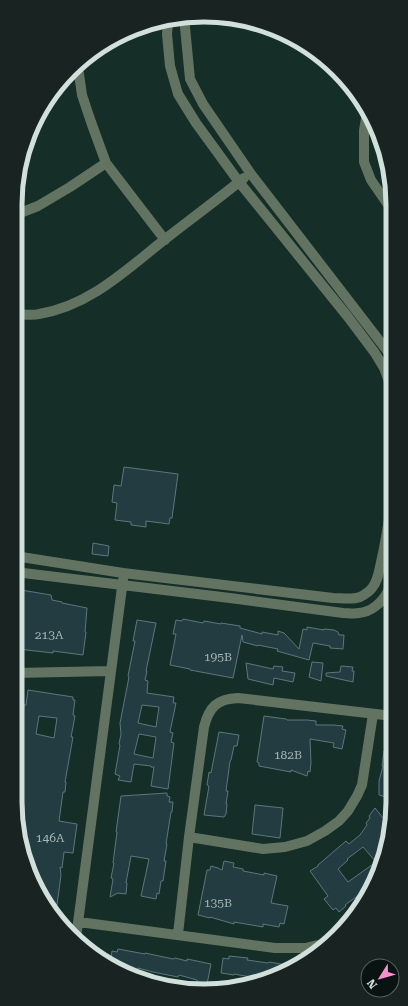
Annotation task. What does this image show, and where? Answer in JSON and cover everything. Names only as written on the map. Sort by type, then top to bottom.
[{"type":"street","points":[[185,23],[190,79],[203,104],[251,174],[386,349]]},
{"type":"street","points":[[168,25],[167,34],[170,66],[178,94],[196,123],[239,182],[386,366]]},
{"type":"street","points":[[79,72],[82,95],[106,163],[164,240]]},
{"type":"street","points":[[366,121],[364,130],[364,162],[371,180],[386,202]]},
{"type":"street","points":[[22,212],[38,206],[106,163]]},
{"type":"street","points":[[22,314],[39,315],[68,307],[92,295],[117,278],[164,240],[251,174]]},
{"type":"street","points":[[22,557],[124,572],[348,599],[358,598],[372,589],[378,576],[386,542]]},
{"type":"street","points":[[77,933],[124,572]]},
{"type":"street","points":[[22,573],[358,614],[367,612],[375,607],[386,593]]},
{"type":"street","points":[[22,673],[111,671]]},
{"type":"street","points":[[178,934],[204,727],[212,709],[220,702],[230,698],[238,698],[386,715]]},
{"type":"street","points":[[189,837],[263,849],[285,847],[307,841],[325,831],[339,821],[348,811],[362,784],[373,714]]},
{"type":"street","points":[[79,922],[275,948],[305,948],[316,945]]},
{"type":"building","points":[[124,467],[178,474],[172,518],[170,518],[169,524],[146,521],[146,527],[131,525],[131,522],[115,520],[117,503],[112,502],[114,485],[121,486]]},
{"type":"building","points":[[93,543],[109,546],[108,556],[92,554]]},
{"type":"building","points":[[22,590],[51,595],[52,600],[87,608],[83,655],[53,651],[53,653],[22,649]]},
{"type":"building","points":[[183,619],[203,623],[204,621],[240,626],[240,628],[262,634],[262,632],[278,635],[278,631],[284,633],[299,649],[303,629],[307,630],[307,627],[334,630],[338,632],[339,635],[344,635],[343,649],[330,648],[330,646],[313,643],[309,660],[277,651],[278,649],[243,642],[242,635],[233,678],[190,670],[170,665],[176,634],[173,634],[176,620],[182,621]]},
{"type":"building","points":[[137,620],[156,623],[145,680],[148,681],[147,693],[174,697],[173,703],[176,703],[170,732],[173,733],[171,742],[174,743],[168,789],[151,786],[154,767],[151,766],[134,764],[131,782],[118,780],[120,776],[115,774],[120,745],[120,723],[135,641],[133,641]],"holes":[[[142,705],[159,707],[156,727],[138,723]],[[139,734],[156,737],[153,758],[134,754]]]},
{"type":"building","points":[[312,662],[323,663],[321,681],[309,677]]},
{"type":"building","points":[[246,663],[273,669],[274,666],[283,667],[282,671],[295,673],[293,682],[274,678],[273,685],[248,679]]},
{"type":"building","points":[[341,666],[353,667],[353,682],[326,676],[326,673],[340,672]]},
{"type":"building","points":[[28,690],[73,697],[73,700],[75,700],[73,715],[75,716],[71,737],[73,737],[59,821],[77,824],[73,853],[64,852],[62,868],[60,867],[61,875],[57,905],[54,905],[46,893],[36,872],[25,838],[22,814],[22,718],[24,705],[26,705]],"holes":[[[39,716],[57,718],[54,738],[36,734]]]},
{"type":"building","points":[[264,716],[287,720],[316,721],[316,725],[343,726],[342,729],[346,730],[342,749],[333,747],[334,743],[310,739],[311,763],[310,772],[308,771],[307,776],[291,770],[291,772],[259,766],[259,763],[257,762]]},
{"type":"building","points":[[219,732],[239,735],[237,746],[234,746],[230,761],[226,791],[228,791],[226,814],[224,817],[204,815],[209,786],[207,785],[209,772],[211,773]]},
{"type":"building","points":[[384,751],[386,751],[386,797],[379,795],[379,781]]},
{"type":"building","points":[[167,793],[167,796],[170,797],[169,802],[173,802],[166,844],[164,861],[166,861],[163,881],[161,881],[159,894],[157,893],[156,899],[141,896],[149,859],[131,856],[126,883],[126,894],[118,893],[110,897],[121,796]]},
{"type":"building","points":[[255,805],[283,808],[280,838],[252,834]]},
{"type":"building","points":[[375,808],[383,818],[386,816],[383,838],[376,862],[363,847],[347,859],[348,860],[338,869],[348,882],[376,862],[372,872],[362,893],[345,905],[346,906],[339,912],[336,908],[333,910],[324,899],[328,896],[310,871],[318,866],[346,841],[349,844],[360,835],[370,818],[369,816]]},
{"type":"building","points":[[224,861],[234,863],[233,867],[243,869],[243,871],[277,876],[271,903],[288,906],[284,924],[280,923],[279,927],[263,924],[263,927],[234,922],[234,924],[198,915],[207,870],[210,870],[211,866],[222,870]]},
{"type":"building","points":[[118,949],[211,964],[207,984],[179,975],[178,977],[138,968],[137,970],[133,970],[111,959],[112,951],[117,952]]},
{"type":"building","points":[[229,956],[285,965],[253,977],[221,973],[223,958],[229,959]]}]
